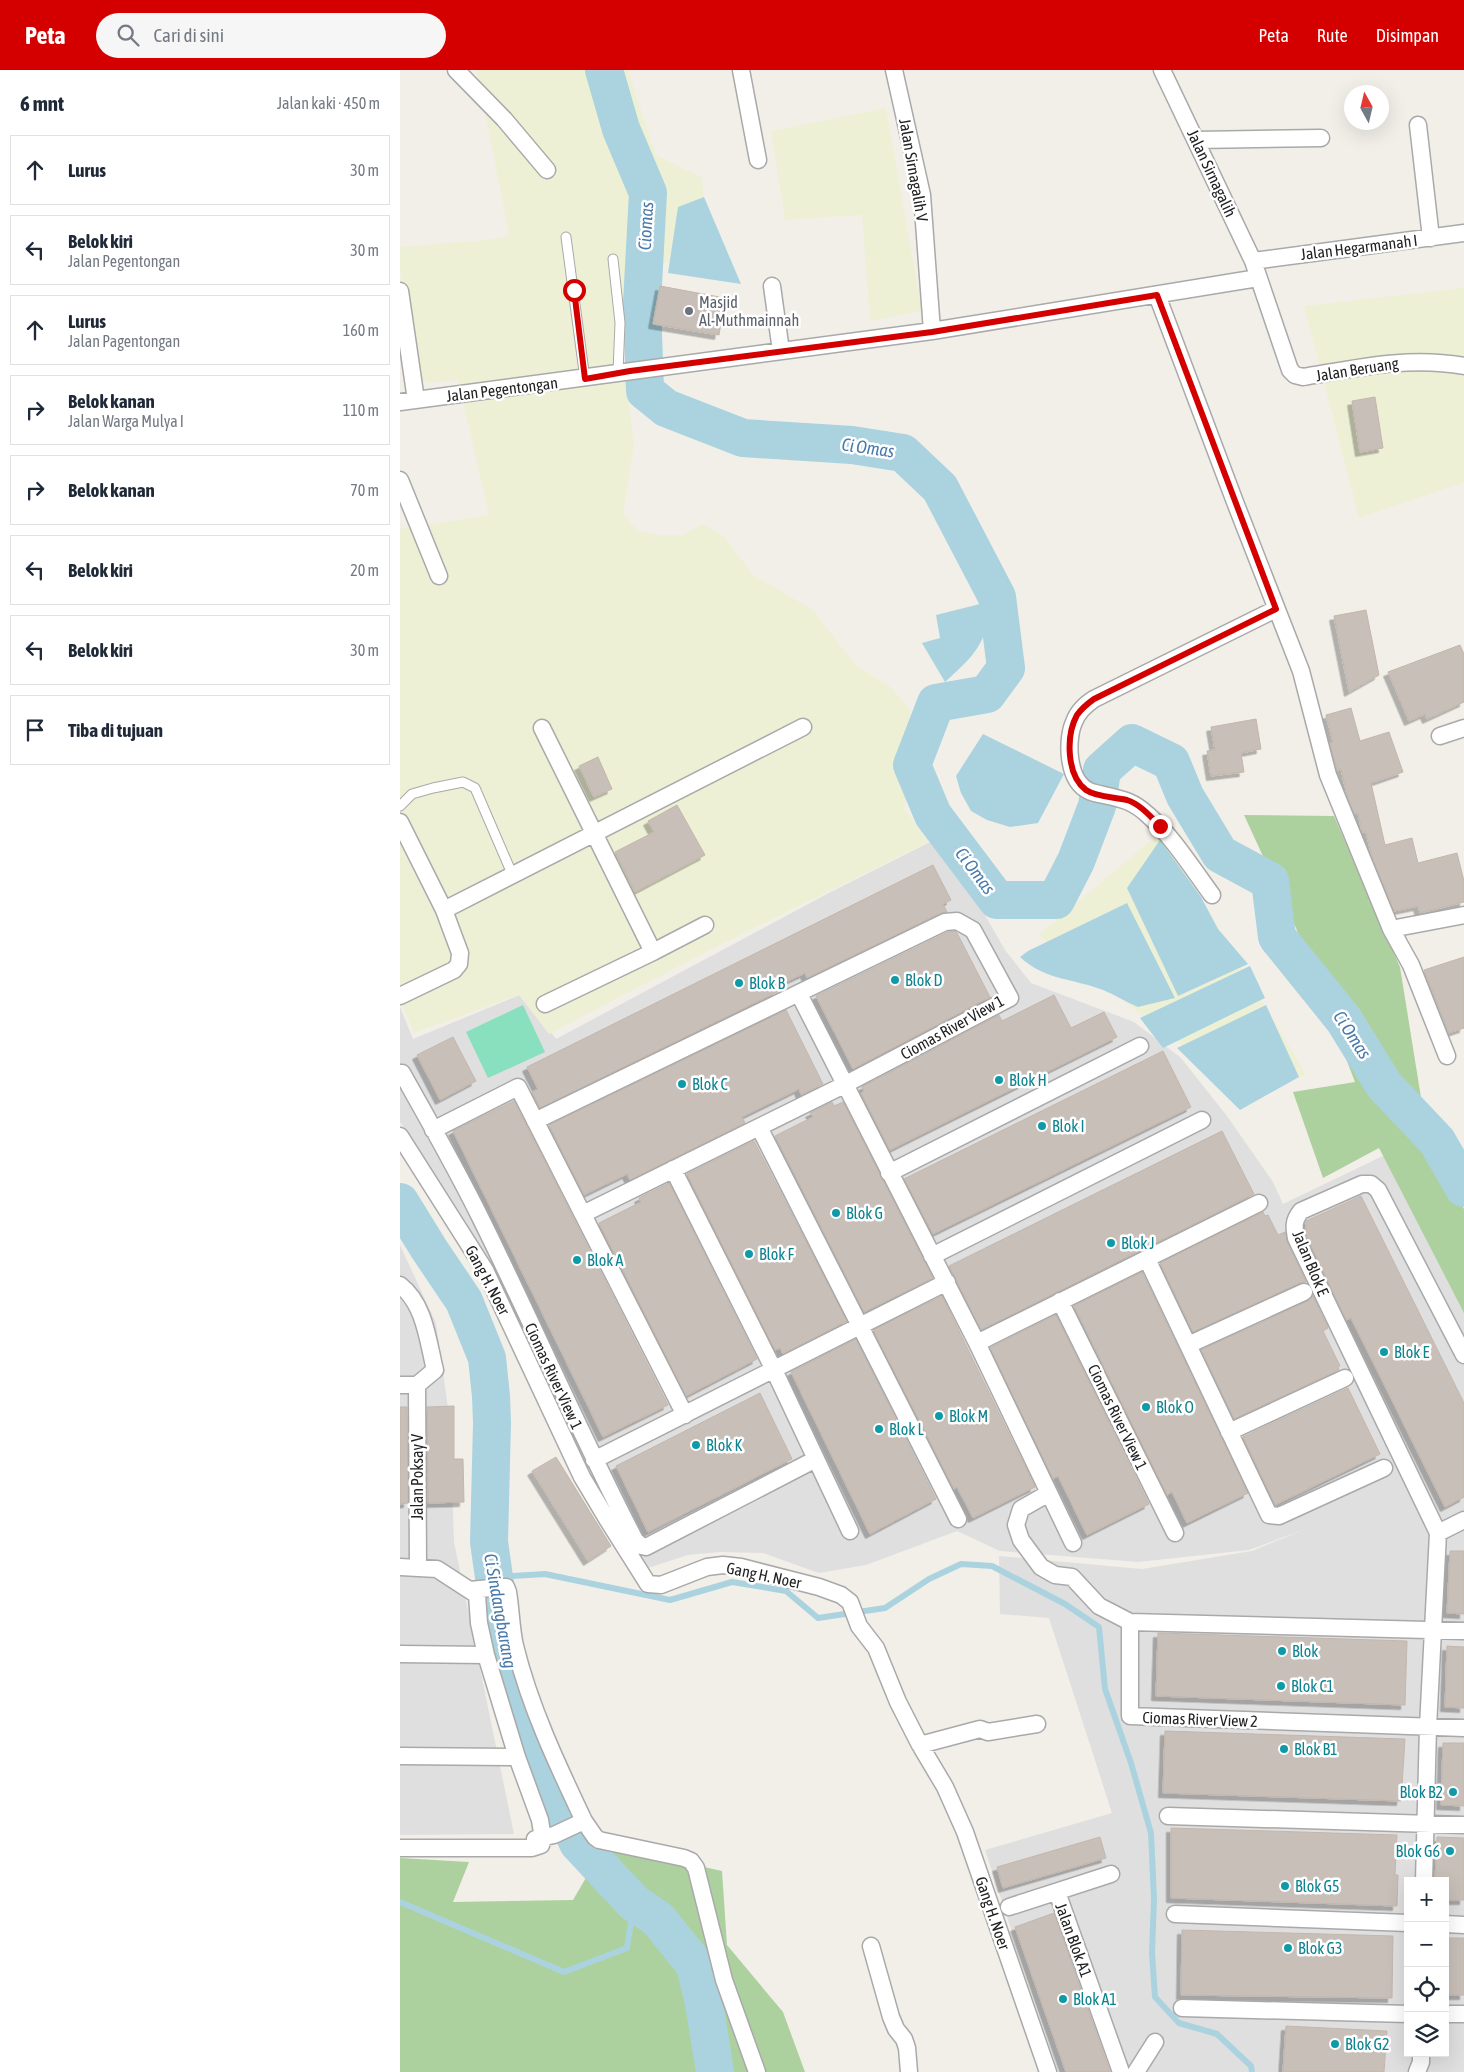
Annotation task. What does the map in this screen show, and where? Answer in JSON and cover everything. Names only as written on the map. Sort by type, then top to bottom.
[{"type":"street","points":[[456,70],[504,119],[547,170]]},
{"type":"street","points":[[741,70],[758,160]]},
{"type":"street","name":"Jalan Sirnagalih V","points":[[894,70],[922,195],[932,332]]},
{"type":"street","name":"Jalan Sirnagalih","points":[[1162,70],[1253,260],[1258,278]]},
{"type":"street","points":[[1418,126],[1431,238]]},
{"type":"street","points":[[1196,140],[1321,138]]},
{"type":"street","name":"Jalan Hegarmanah I","points":[[1253,260],[1464,233]]},
{"type":"street","name":"Jalan Pegentongan","points":[[408,401],[932,332],[1258,278]]},
{"type":"street","name":"Jalan Beruang","points":[[1258,278],[1286,364],[1294,375],[1302,377],[1402,362],[1426,361],[1464,366]]},
{"type":"street","points":[[772,286],[781,351]]},
{"type":"street","points":[[400,291],[408,401]]},
{"type":"street","points":[[1157,295],[1301,671],[1328,774],[1391,929],[1411,965],[1448,1056]]},
{"type":"street","points":[[400,480],[440,576]]},
{"type":"street","points":[[1212,895],[1160,826],[1141,808],[1129,801],[1088,791],[1077,781],[1071,761],[1070,732],[1078,714],[1084,706],[1094,699],[1276,609]]},
{"type":"street","points":[[444,910],[803,727]]},
{"type":"street","points":[[542,728],[653,952]]},
{"type":"street","points":[[1440,736],[1464,728]]},
{"type":"street","points":[[400,822],[444,910],[460,954],[459,964],[454,970],[400,996]]},
{"type":"street","points":[[1391,929],[1464,915]]},
{"type":"street","name":"Ciomas River View 1","points":[[535,1121],[945,922],[957,920],[973,930],[1010,998],[844,1085],[583,1214]]},
{"type":"street","points":[[545,1004],[705,925]]},
{"type":"street","points":[[799,994],[889,1173],[947,1282],[1073,1543]]},
{"type":"street","points":[[889,1173],[1140,1046]]},
{"type":"street","name":"Ciomas River View 1","points":[[400,1073],[402,1073],[481,1218],[594,1460],[635,1540],[641,1546],[646,1547],[816,1459]]},
{"type":"street","points":[[433,1130],[518,1088],[685,1415]]},
{"type":"street","points":[[932,1256],[1202,1120]]},
{"type":"street","points":[[759,1127],[958,1519]]},
{"type":"street","name":"Gang H. Noer","points":[[400,1136],[486,1270],[582,1477],[648,1584],[662,1585],[708,1567],[723,1565],[741,1567],[819,1587],[841,1595],[850,1602],[859,1626],[876,1648],[898,1702],[920,1745],[945,1787],[965,1832],[1048,2072]]},
{"type":"street","points":[[673,1169],[774,1370],[850,1531]]},
{"type":"street","name":"Jalan Blok E","points":[[1438,1533],[1296,1238],[1294,1226],[1296,1217],[1301,1211],[1362,1184],[1371,1184],[1378,1190],[1464,1355]]},
{"type":"street","points":[[977,1343],[1259,1203]]},
{"type":"street","points":[[1146,1258],[1269,1515],[1279,1516],[1384,1468]]},
{"type":"street","points":[[594,1460],[947,1282]]},
{"type":"street","points":[[400,1285],[410,1293],[422,1318],[435,1370],[417,1386],[400,1385]]},
{"type":"street","points":[[1188,1345],[1304,1292]]},
{"type":"street","name":"Ciomas River View 1","points":[[1060,1301],[1175,1533]]},
{"type":"street","points":[[1229,1432],[1345,1378]]},
{"type":"street","name":"Jalan Poksay V","points":[[417,1386],[418,1568]]},
{"type":"street","points":[[1049,1493],[1021,1509],[1016,1525],[1021,1540],[1041,1567],[1055,1575],[1072,1577],[1099,1606],[1130,1622],[1464,1631]]},
{"type":"street","points":[[1438,1533],[1464,1520]]},
{"type":"street","points":[[1438,1533],[1464,1534]]},
{"type":"street","points":[[1424,1877],[1428,1727],[1438,1533]]},
{"type":"street","points":[[400,1567],[437,1569],[473,1592],[506,1587],[515,1644],[531,1699],[582,1822],[594,1837],[599,1840],[684,1858],[691,1861],[696,1868],[724,1980],[757,2072]]},
{"type":"street","points":[[473,1592],[486,1655],[517,1757],[540,1820],[544,1839],[548,1840]]},
{"type":"street","name":"Ciomas River View 2","points":[[1130,1622],[1130,1716],[1464,1728]]},
{"type":"street","points":[[400,1654],[486,1655]]},
{"type":"street","points":[[920,1745],[980,1729],[988,1732],[1036,1724]]},
{"type":"street","points":[[400,1756],[517,1757]]},
{"type":"street","points":[[1168,1816],[1464,1826]]},
{"type":"street","points":[[400,1848],[532,1848],[582,1822]]},
{"type":"street","points":[[1009,1907],[1111,1874]]},
{"type":"street","name":"Jalan Blok A1","points":[[1057,1892],[1121,2072]]},
{"type":"street","points":[[1175,1914],[1404,1923]]},
{"type":"street","points":[[1449,1924],[1464,1925]]},
{"type":"street","points":[[870,1946],[891,2017],[896,2028],[904,2038],[907,2048],[909,2072]]},
{"type":"street","points":[[1182,2008],[1404,2014]]},
{"type":"street","points":[[1449,2014],[1464,2014]]},
{"type":"street","points":[[1136,2072],[1155,2042]]},
{"type":"street","points":[[1417,2072],[1422,2062],[1422,2057]]},
{"type":"lane","points":[[566,236],[607,375]]},
{"type":"lane","points":[[607,375],[620,323],[613,259]]},
{"type":"lane","points":[[400,806],[412,794],[434,788],[463,782],[475,788],[513,876]]},
{"type":"shaded area","points":[[938,838],[965,880],[1005,950],[1031,983],[1134,1022],[1181,1058],[1227,1116],[1273,1182],[1283,1204],[1414,1141],[1464,1238],[1464,2072],[1058,2072],[985,1850],[1112,1813],[1049,1618],[1000,1614],[999,1556],[1142,1569],[1252,1551],[1308,1528],[1249,1550],[1138,1562],[1000,1551],[957,1531],[866,1565],[819,1573],[763,1553],[720,1552],[688,1555],[645,1569],[629,1546],[576,1451],[500,1281],[400,1122],[400,1007],[413,1039],[522,994],[556,1039],[827,894]]},
{"type":"shaded area","points":[[400,1245],[436,1323],[450,1422],[454,1542],[514,1834],[400,1835]]},
{"type":"green space","points":[[477,70],[628,70],[656,155],[701,177],[704,197],[701,246],[655,268],[641,288],[634,303],[631,344],[622,346],[634,445],[623,514],[638,531],[659,535],[682,535],[703,524],[724,536],[752,574],[813,610],[855,664],[892,688],[909,710],[918,736],[917,758],[904,808],[928,842],[710,950],[549,1034],[519,995],[414,1033],[400,1000],[400,529],[489,515],[458,380],[429,383],[428,381],[414,382],[400,269],[400,247],[485,240],[509,236]]},
{"type":"green space","points":[[886,108],[922,311],[870,321],[862,215],[785,220],[771,131]]},
{"type":"green space","points":[[1464,288],[1464,482],[1359,518],[1304,306]]},
{"type":"green space","points":[[1244,815],[1334,816],[1400,967],[1428,1141],[1464,1209],[1464,1313],[1379,1148],[1323,1178],[1293,1092],[1355,1082],[1296,928]]},
{"type":"green space","points":[[1161,832],[1306,1074],[1253,1100],[1038,935]]},
{"type":"green space","points":[[523,1005],[545,1052],[488,1078],[466,1032]]},
{"type":"green space","points":[[605,1845],[722,1871],[727,1945],[783,2012],[805,2072],[400,2072],[400,1858],[469,1862],[453,1902],[573,1900]]},
{"type":"water","points":[[704,197],[741,284],[668,273],[678,207]]},
{"type":"water","points":[[992,601],[990,616],[978,647],[965,664],[945,682],[922,643],[940,638],[936,615]]},
{"type":"water","points":[[983,734],[1064,774],[1038,823],[1010,827],[987,820],[971,811],[961,793],[956,776]]},
{"type":"water","points":[[1160,840],[1201,897],[1218,929],[1248,964],[1178,996],[1127,888]]},
{"type":"water","points":[[1127,903],[1175,998],[1138,1007],[1103,990],[1040,971],[1020,957],[1028,951]]},
{"type":"water","points":[[1250,966],[1265,998],[1163,1048],[1140,1018]]},
{"type":"water","points":[[1266,1005],[1299,1077],[1240,1110],[1177,1048]]},
{"type":"building","name":"Masjid Al-Muthmainnah","points":[[660,286],[725,298],[719,335],[653,324]]},
{"type":"building","points":[[1375,397],[1383,448],[1360,452],[1352,401]]},
{"type":"building","points":[[1366,610],[1379,675],[1349,692],[1334,616]]},
{"type":"building","points":[[1460,645],[1464,654],[1464,702],[1427,719],[1425,714],[1409,721],[1388,672]]},
{"type":"building","points":[[1351,708],[1360,741],[1389,732],[1403,772],[1371,783],[1385,845],[1412,838],[1418,863],[1457,853],[1464,881],[1464,902],[1420,913],[1418,906],[1394,911],[1372,857],[1366,832],[1362,832],[1358,813],[1354,813],[1347,795],[1341,769],[1337,770],[1330,743],[1333,742],[1326,715]]},
{"type":"building","points":[[1256,719],[1261,749],[1241,753],[1244,772],[1211,776],[1207,751],[1215,750],[1211,727]]},
{"type":"building","points":[[598,757],[612,789],[594,797],[579,766]]},
{"type":"building","points":[[677,805],[705,855],[635,892],[615,852],[654,832],[648,821]]},
{"type":"building","name":"Blok B","points":[[933,865],[951,900],[943,904],[947,912],[941,913],[807,978],[805,973],[775,987],[777,992],[540,1108],[532,1092],[538,1089],[527,1067]]},
{"type":"building","points":[[955,931],[990,997],[853,1069],[816,996],[948,932]]},
{"type":"building","points":[[1464,957],[1464,1028],[1449,1033],[1424,970]]},
{"type":"building","points":[[1054,995],[1071,1028],[1104,1012],[1117,1037],[890,1150],[861,1093],[864,1091],[862,1087],[999,1015],[1002,1021]]},
{"type":"building","points":[[786,1010],[823,1084],[801,1095],[799,1089],[742,1117],[745,1123],[630,1180],[627,1174],[584,1195],[549,1125]]},
{"type":"building","points":[[453,1037],[476,1081],[440,1100],[417,1055]]},
{"type":"building","points":[[1163,1051],[1191,1107],[933,1234],[904,1179]]},
{"type":"building","points":[[514,1101],[668,1405],[603,1437],[453,1131]]},
{"type":"building","points":[[832,1102],[834,1106],[843,1102],[933,1278],[864,1312],[775,1136],[813,1117],[810,1113]]},
{"type":"building","points":[[1222,1131],[1254,1194],[981,1330],[949,1266]]},
{"type":"building","points":[[754,1141],[847,1321],[783,1354],[780,1348],[775,1350],[687,1174]]},
{"type":"building","points":[[669,1183],[757,1359],[686,1396],[599,1223],[641,1202],[639,1198]]},
{"type":"building","points":[[1361,1196],[1464,1403],[1464,1497],[1445,1507],[1351,1318],[1346,1320],[1306,1235],[1306,1221]]},
{"type":"building","points":[[1263,1212],[1265,1216],[1268,1215],[1278,1235],[1285,1232],[1287,1242],[1306,1282],[1300,1283],[1193,1332],[1160,1263]]},
{"type":"building","points":[[1142,1272],[1248,1493],[1187,1523],[1172,1492],[1167,1495],[1074,1306]]},
{"type":"building","points":[[942,1296],[1035,1487],[973,1518],[957,1487],[954,1489],[873,1330]]},
{"type":"building","points":[[1313,1296],[1328,1328],[1323,1331],[1340,1366],[1338,1367],[1339,1370],[1234,1419],[1201,1350],[1308,1301]]},
{"type":"building","points":[[1056,1315],[1149,1504],[1087,1535],[1058,1476],[1053,1479],[990,1348]]},
{"type":"building","points":[[856,1339],[936,1499],[870,1534],[791,1372]]},
{"type":"building","points":[[1348,1388],[1380,1454],[1275,1505],[1243,1437]]},
{"type":"building","points":[[760,1393],[792,1459],[648,1532],[616,1466]]},
{"type":"building","points":[[454,1406],[454,1459],[463,1459],[464,1502],[428,1503],[427,1407]]},
{"type":"building","points":[[400,1407],[407,1407],[408,1503],[400,1504]]},
{"type":"building","points":[[556,1457],[611,1546],[588,1561],[532,1471]]},
{"type":"building","points":[[1450,1551],[1464,1551],[1464,1614],[1447,1613]]},
{"type":"building","points":[[1158,1633],[1407,1641],[1405,1705],[1156,1696]]},
{"type":"building","points":[[1447,1646],[1464,1647],[1464,1708],[1445,1707]]},
{"type":"building","points":[[1165,1731],[1405,1739],[1401,1801],[1163,1793]]},
{"type":"building","points":[[1443,1743],[1464,1743],[1464,1806],[1441,1805]]},
{"type":"building","points":[[1171,1828],[1397,1835],[1395,1875],[1398,1875],[1397,1906],[1171,1898]]},
{"type":"building","points":[[1100,1837],[1106,1858],[1003,1888],[997,1867]]},
{"type":"building","points":[[1437,1837],[1464,1838],[1464,1900],[1449,1900],[1449,1877],[1435,1877]]},
{"type":"building","name":"Blok A1","points":[[1054,1913],[1110,2072],[1066,2072],[1015,1927]]},
{"type":"building","points":[[1182,1930],[1393,1936],[1392,1998],[1181,1995]]},
{"type":"building","points":[[1449,1938],[1464,1938],[1464,1995],[1449,1995]]},
{"type":"building","name":"Blok G2","points":[[1286,2026],[1387,2031],[1384,2072],[1283,2072]]},
{"type":"waterway","name":"Ci Omas","points":[[604,70],[621,129],[648,193],[642,303],[645,391],[666,408],[743,438],[852,445],[903,453],[940,488],[997,597],[1006,668],[987,694],[936,703],[912,765],[933,815],[997,900],[1056,900],[1076,861],[1097,806],[1102,770],[1132,743],[1171,762],[1185,796],[1220,854],[1270,881],[1277,937],[1344,1020],[1384,1085],[1437,1141],[1464,1188]]},
{"type":"waterway","name":"Ci Sindangbarang","points":[[400,1202],[464,1301],[487,1358],[492,1423],[489,1542],[506,1661],[539,1756],[578,1843],[634,1903],[658,1919],[695,1965],[704,2003],[715,2072]]},
{"type":"waterway","points":[[494,1577],[545,1574],[670,1600],[732,1582],[786,1591],[818,1618],[885,1608],[929,1579],[961,1564],[992,1566],[1065,1604],[1099,1627],[1105,1689],[1131,1763],[1151,1833],[1154,1899],[1152,1953],[1155,1997],[1179,2023],[1217,2034],[1251,2066],[1252,2072]]},
{"type":"waterway","points":[[400,1902],[564,1972],[627,1948],[634,1903]]},
{"type":"place","name":"Masjid Al-Muthmainnah","points":[[689,311]]},
{"type":"place","name":"Blok D","points":[[895,980]]},
{"type":"place","name":"Blok B","points":[[739,983]]},
{"type":"place","name":"Blok H","points":[[999,1080]]},
{"type":"place","name":"Blok C","points":[[682,1084]]},
{"type":"place","name":"Blok I","points":[[1042,1126]]},
{"type":"place","name":"Blok G","points":[[836,1213]]},
{"type":"place","name":"Blok J","points":[[1111,1243]]},
{"type":"place","name":"Blok F","points":[[749,1254]]},
{"type":"place","name":"Blok A","points":[[577,1260]]},
{"type":"place","name":"Blok E","points":[[1384,1352]]},
{"type":"place","name":"Blok O","points":[[1146,1407]]},
{"type":"place","name":"Blok M","points":[[939,1416]]},
{"type":"place","name":"Blok L","points":[[879,1429]]},
{"type":"place","name":"Blok K","points":[[696,1445]]},
{"type":"place","name":"Blok","points":[[1282,1651]]},
{"type":"place","name":"Blok C1","points":[[1281,1686]]},
{"type":"place","name":"Blok B1","points":[[1284,1749]]},
{"type":"place","name":"Blok B2","points":[[1453,1792]]},
{"type":"place","name":"Blok G6","points":[[1450,1851]]},
{"type":"place","name":"Blok G5","points":[[1285,1886]]},
{"type":"place","name":"Blok G3","points":[[1288,1948]]},
{"type":"place","name":"Blok A1","points":[[1063,1999]]},
{"type":"place","name":"Blok G2","points":[[1335,2044]]},
{"type":"route","points":[[574,290],[585,379],[618,372],[932,332],[1157,295],[1276,609],[1094,699],[1084,706],[1074,721],[1070,732],[1070,746],[1071,761],[1077,781],[1088,791],[1129,801],[1141,808],[1160,826]]},
{"type":"water label","name":"Ciomas","points":[[646,226]]}]
